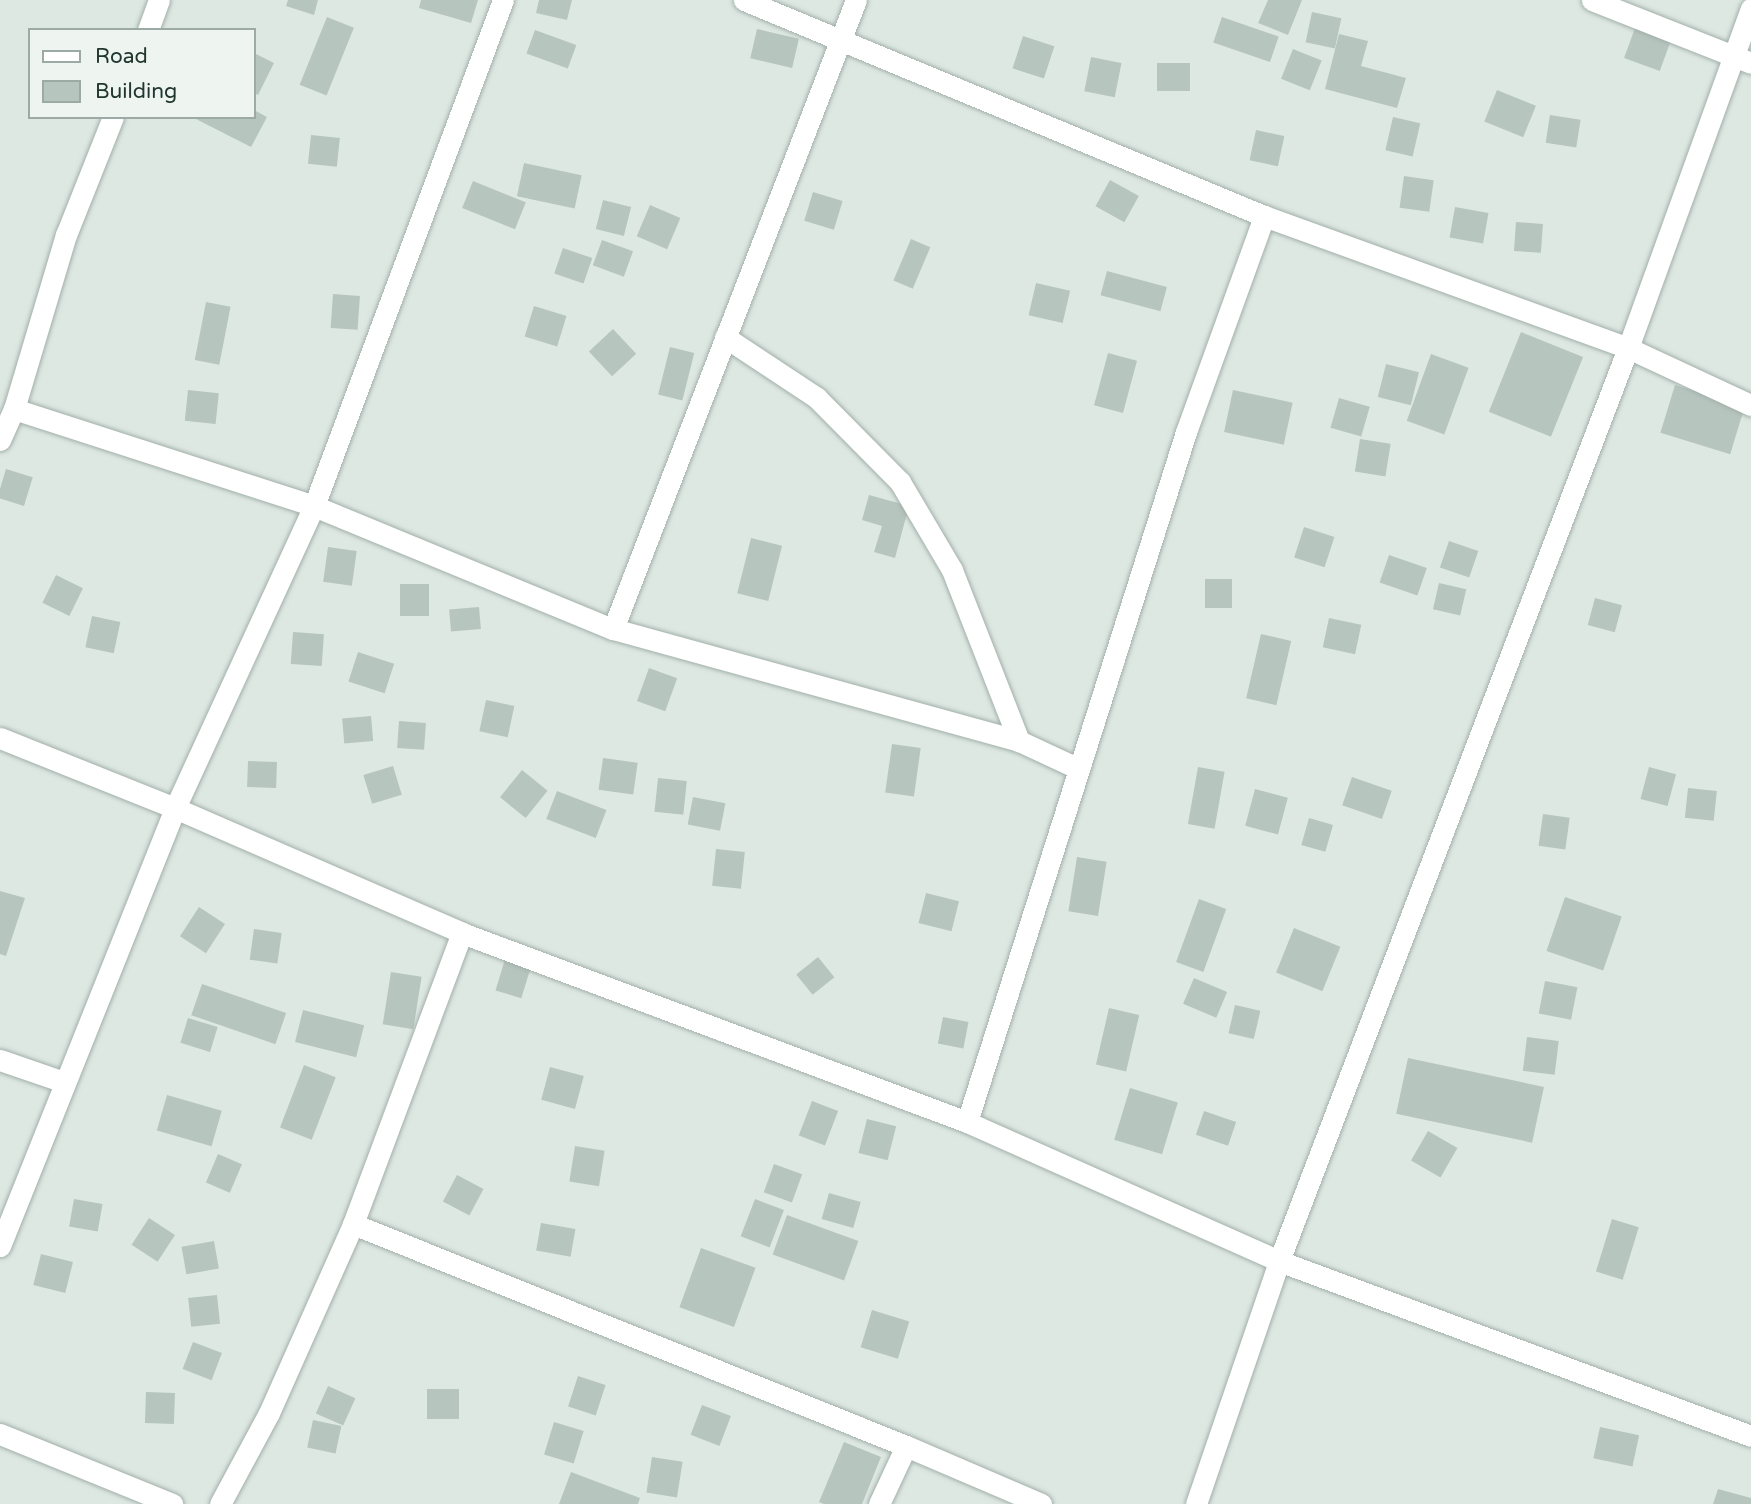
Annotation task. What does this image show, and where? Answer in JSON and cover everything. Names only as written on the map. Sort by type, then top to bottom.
[{"type":"street","points":[[149,28],[159,0]]},
{"type":"street","points":[[0,1246],[175,808],[314,506],[503,0]]},
{"type":"street","points":[[744,0],[1264,216],[1628,348],[1751,405]]},
{"type":"street","points":[[613,629],[856,0]]},
{"type":"street","points":[[1592,0],[1742,59]]},
{"type":"street","points":[[1196,1504],[1279,1261],[1628,348],[1742,59],[1751,9]]},
{"type":"street","points":[[0,440],[15,410],[66,235],[112,119]]},
{"type":"street","points":[[967,1122],[1186,432],[1264,216]]},
{"type":"street","points":[[725,337],[817,398],[900,482],[952,570],[1019,741]]},
{"type":"street","points":[[15,410],[314,506],[613,629],[1019,741],[1079,769]]},
{"type":"street","points":[[0,738],[175,808],[462,933],[967,1122],[1279,1261],[1751,1436]]},
{"type":"street","points":[[220,1504],[269,1413],[353,1224],[462,933]]},
{"type":"street","points":[[0,1060],[64,1082]]},
{"type":"street","points":[[353,1224],[906,1446],[1041,1504]]},
{"type":"street","points":[[0,1434],[172,1504]]},
{"type":"street","points":[[879,1504],[906,1446]]},
{"type":"building","points":[[288,0],[318,0],[314,15],[286,6]]},
{"type":"building","points":[[421,0],[478,0],[471,23],[419,8]]},
{"type":"building","points":[[539,0],[572,0],[567,20],[536,13]]},
{"type":"building","points":[[1268,0],[1302,0],[1288,35],[1258,23]]},
{"type":"building","points":[[1312,12],[1341,18],[1335,49],[1306,42]]},
{"type":"building","points":[[327,17],[354,28],[327,96],[300,85]]},
{"type":"building","points":[[1222,17],[1279,37],[1270,62],[1213,43]]},
{"type":"building","points":[[1635,28],[1671,41],[1660,71],[1624,58]]},
{"type":"building","points":[[757,29],[799,39],[792,68],[750,58]]},
{"type":"building","points":[[535,30],[576,45],[568,69],[526,53]]},
{"type":"building","points":[[1339,34],[1368,41],[1361,66],[1406,78],[1397,108],[1325,89]]},
{"type":"building","points":[[1023,36],[1054,46],[1044,79],[1012,68]]},
{"type":"building","points":[[1293,49],[1322,61],[1310,90],[1281,79]]},
{"type":"building","points":[[256,54],[274,63],[258,95],[256,94]]},
{"type":"building","points":[[1091,57],[1121,63],[1115,97],[1084,91]]},
{"type":"building","points":[[1157,63],[1190,63],[1190,91],[1157,91]]},
{"type":"building","points":[[1497,90],[1536,106],[1523,137],[1484,122]]},
{"type":"building","points":[[256,111],[267,117],[251,147],[196,119],[256,119]]},
{"type":"building","points":[[1550,115],[1581,120],[1576,148],[1546,143]]},
{"type":"building","points":[[1393,117],[1420,123],[1413,156],[1385,150]]},
{"type":"building","points":[[1256,130],[1284,136],[1278,166],[1250,160]]},
{"type":"building","points":[[311,135],[340,138],[337,167],[308,164]]},
{"type":"building","points":[[524,163],[582,175],[575,209],[517,196]]},
{"type":"building","points":[[1404,176],[1434,180],[1429,212],[1400,208]]},
{"type":"building","points":[[1110,180],[1139,196],[1124,222],[1095,206]]},
{"type":"building","points":[[473,181],[526,202],[515,229],[462,208]]},
{"type":"building","points":[[813,192],[843,201],[834,230],[804,221]]},
{"type":"building","points":[[603,200],[631,207],[624,236],[596,229]]},
{"type":"building","points":[[650,205],[680,218],[667,249],[637,236]]},
{"type":"building","points":[[1455,207],[1488,213],[1483,243],[1450,238]]},
{"type":"building","points":[[1516,222],[1543,224],[1541,253],[1514,251]]},
{"type":"building","points":[[911,239],[930,247],[913,289],[893,280]]},
{"type":"building","points":[[602,240],[633,251],[624,277],[593,265]]},
{"type":"building","points":[[563,248],[592,258],[584,284],[554,274]]},
{"type":"building","points":[[1107,271],[1167,287],[1160,311],[1101,295]]},
{"type":"building","points":[[1036,283],[1070,291],[1063,323],[1029,315]]},
{"type":"building","points":[[333,294],[360,296],[358,330],[331,328]]},
{"type":"building","points":[[206,302],[231,307],[219,365],[195,360]]},
{"type":"building","points":[[534,306],[567,316],[557,347],[525,337]]},
{"type":"building","points":[[613,329],[636,354],[612,376],[589,352]]},
{"type":"building","points":[[1521,332],[1583,357],[1551,437],[1489,412]]},
{"type":"building","points":[[670,347],[694,353],[682,401],[658,395]]},
{"type":"building","points":[[1108,353],[1137,361],[1123,413],[1094,405]]},
{"type":"building","points":[[1431,354],[1469,368],[1444,434],[1407,421]]},
{"type":"building","points":[[1386,364],[1419,372],[1411,405],[1378,397]]},
{"type":"building","points":[[1675,385],[1745,406],[1730,454],[1660,433]]},
{"type":"building","points":[[188,390],[219,393],[216,424],[185,421]]},
{"type":"building","points":[[1233,390],[1293,403],[1284,445],[1224,432]]},
{"type":"building","points":[[1339,398],[1370,407],[1361,437],[1330,428]]},
{"type":"building","points":[[1360,439],[1391,444],[1385,476],[1355,472]]},
{"type":"building","points":[[6,469],[33,477],[24,506],[0,499]]},
{"type":"building","points":[[869,495],[909,506],[895,558],[874,552],[882,526],[862,520]]},
{"type":"building","points":[[1304,527],[1334,537],[1325,567],[1294,557]]},
{"type":"building","points":[[751,538],[782,546],[768,601],[737,593]]},
{"type":"building","points":[[1449,541],[1478,551],[1469,578],[1440,567]]},
{"type":"building","points":[[328,547],[357,551],[352,586],[323,582]]},
{"type":"building","points":[[1389,555],[1427,568],[1417,595],[1380,582]]},
{"type":"building","points":[[56,575],[83,588],[69,616],[42,603]]},
{"type":"building","points":[[1205,579],[1232,579],[1232,608],[1205,608]]},
{"type":"building","points":[[1439,583],[1466,589],[1460,616],[1433,609]]},
{"type":"building","points":[[400,584],[429,584],[429,616],[400,616]]},
{"type":"building","points":[[1595,598],[1622,605],[1615,632],[1588,625]]},
{"type":"building","points":[[479,607],[481,629],[451,632],[449,610]]},
{"type":"building","points":[[92,616],[120,622],[114,653],[85,647]]},
{"type":"building","points":[[1329,618],[1361,625],[1355,654],[1323,647]]},
{"type":"building","points":[[293,632],[324,634],[322,666],[291,664]]},
{"type":"building","points":[[1261,634],[1291,641],[1276,705],[1246,698]]},
{"type":"building","points":[[358,652],[394,664],[385,693],[348,681]]},
{"type":"building","points":[[649,668],[677,678],[665,711],[637,701]]},
{"type":"building","points":[[486,700],[514,706],[508,737],[479,731]]},
{"type":"building","points":[[371,716],[373,741],[344,743],[342,719]]},
{"type":"building","points":[[399,721],[426,723],[424,750],[397,748]]},
{"type":"building","points":[[892,744],[921,748],[914,797],[885,793]]},
{"type":"building","points":[[603,758],[638,763],[633,795],[599,790]]},
{"type":"building","points":[[248,761],[277,762],[276,788],[247,787]]},
{"type":"building","points":[[393,766],[402,795],[372,804],[363,775]]},
{"type":"building","points":[[1198,767],[1225,772],[1215,829],[1188,824]]},
{"type":"building","points":[[1649,767],[1676,774],[1668,806],[1640,799]]},
{"type":"building","points":[[522,770],[548,791],[526,818],[500,797]]},
{"type":"building","points":[[1352,777],[1392,791],[1382,819],[1342,805]]},
{"type":"building","points":[[658,778],[687,781],[683,815],[654,812]]},
{"type":"building","points":[[1688,788],[1717,791],[1714,821],[1685,818]]},
{"type":"building","points":[[1255,789],[1288,798],[1278,835],[1245,826]]},
{"type":"building","points":[[557,791],[606,810],[596,838],[546,819]]},
{"type":"building","points":[[693,797],[725,803],[720,831],[688,824]]},
{"type":"building","points":[[1543,814],[1570,818],[1565,849],[1539,846]]},
{"type":"building","points":[[1309,818],[1333,825],[1325,852],[1301,845]]},
{"type":"building","points":[[716,849],[745,852],[741,889],[712,886]]},
{"type":"building","points":[[1077,857],[1107,862],[1098,916],[1068,911]]},
{"type":"building","points":[[0,891],[25,898],[6,956],[0,954]]},
{"type":"building","points":[[926,893],[959,901],[951,931],[919,923]]},
{"type":"building","points":[[1565,897],[1622,917],[1603,970],[1546,951]]},
{"type":"building","points":[[1199,899],[1226,909],[1203,972],[1176,962]]},
{"type":"building","points":[[199,907],[225,924],[206,953],[180,936]]},
{"type":"building","points":[[1294,928],[1340,947],[1322,991],[1276,973]]},
{"type":"building","points":[[254,929],[282,933],[277,964],[250,960]]},
{"type":"building","points":[[506,956],[532,964],[521,998],[495,990]]},
{"type":"building","points":[[818,957],[834,977],[813,995],[796,975]]},
{"type":"building","points":[[391,972],[422,977],[413,1029],[383,1024]]},
{"type":"building","points":[[1194,978],[1227,992],[1216,1018],[1183,1004]]},
{"type":"building","points":[[1545,981],[1577,987],[1571,1020],[1539,1013]]},
{"type":"building","points":[[202,984],[286,1013],[275,1044],[191,1015]]},
{"type":"building","points":[[1235,1005],[1260,1011],[1254,1039],[1228,1033]]},
{"type":"building","points":[[1109,1008],[1139,1015],[1126,1071],[1096,1065]]},
{"type":"building","points":[[303,1010],[364,1025],[356,1057],[295,1042]]},
{"type":"building","points":[[943,1017],[969,1022],[963,1048],[938,1044]]},
{"type":"building","points":[[188,1018],[218,1027],[210,1052],[180,1043]]},
{"type":"building","points":[[1527,1037],[1559,1041],[1555,1075],[1523,1071]]},
{"type":"building","points":[[1408,1058],[1544,1087],[1532,1143],[1396,1114]]},
{"type":"building","points":[[304,1065],[336,1077],[312,1140],[280,1128]]},
{"type":"building","points":[[550,1067],[584,1076],[575,1109],[541,1100]]},
{"type":"building","points":[[1130,1088],[1178,1103],[1162,1154],[1114,1140]]},
{"type":"building","points":[[167,1095],[222,1111],[212,1146],[157,1131]]},
{"type":"building","points":[[812,1101],[838,1111],[825,1146],[799,1136]]},
{"type":"building","points":[[1204,1111],[1236,1122],[1228,1146],[1196,1135]]},
{"type":"building","points":[[867,1119],[896,1126],[888,1160],[859,1153]]},
{"type":"building","points":[[1428,1131],[1457,1148],[1440,1177],[1411,1160]]},
{"type":"building","points":[[575,1146],[605,1151],[599,1186],[569,1182]]},
{"type":"building","points":[[218,1154],[242,1164],[230,1193],[206,1183]]},
{"type":"building","points":[[774,1164],[802,1174],[792,1202],[764,1192]]},
{"type":"building","points":[[457,1175],[483,1189],[469,1216],[443,1201]]},
{"type":"building","points":[[829,1193],[861,1202],[853,1228],[822,1219]]},
{"type":"building","points":[[74,1199],[103,1204],[98,1232],[69,1227]]},
{"type":"building","points":[[755,1199],[784,1210],[770,1247],[741,1236]]},
{"type":"building","points":[[787,1215],[858,1241],[844,1280],[773,1254]]},
{"type":"building","points":[[149,1218],[175,1235],[158,1262],[132,1245]]},
{"type":"building","points":[[1612,1219],[1639,1227],[1623,1280],[1596,1272]]},
{"type":"building","points":[[541,1223],[575,1229],[571,1257],[536,1251]]},
{"type":"building","points":[[214,1241],[219,1269],[186,1274],[182,1247]]},
{"type":"building","points":[[701,1248],[756,1268],[734,1327],[679,1307]]},
{"type":"building","points":[[41,1254],[73,1262],[65,1293],[33,1285]]},
{"type":"building","points":[[217,1295],[220,1324],[191,1327],[188,1298]]},
{"type":"building","points":[[872,1310],[909,1321],[898,1359],[861,1347]]},
{"type":"building","points":[[193,1342],[222,1353],[212,1380],[183,1369]]},
{"type":"building","points":[[578,1376],[606,1385],[596,1415],[568,1406]]},
{"type":"building","points":[[328,1386],[355,1398],[343,1426],[316,1413]]},
{"type":"building","points":[[427,1389],[459,1389],[459,1419],[427,1419]]},
{"type":"building","points":[[146,1392],[175,1393],[174,1424],[145,1423]]},
{"type":"building","points":[[702,1405],[731,1416],[719,1446],[691,1435]]},
{"type":"building","points":[[313,1420],[341,1426],[336,1453],[307,1447]]},
{"type":"building","points":[[554,1422],[584,1431],[574,1464],[544,1455]]},
{"type":"building","points":[[1600,1427],[1639,1435],[1632,1467],[1593,1458]]},
{"type":"building","points":[[844,1442],[881,1457],[862,1504],[824,1504],[819,1502]]},
{"type":"building","points":[[652,1457],[683,1462],[677,1497],[646,1493]]},
{"type":"building","points":[[571,1472],[640,1498],[638,1504],[559,1504]]},
{"type":"building","points":[[1718,1489],[1751,1498],[1751,1504],[1713,1504]]}]
